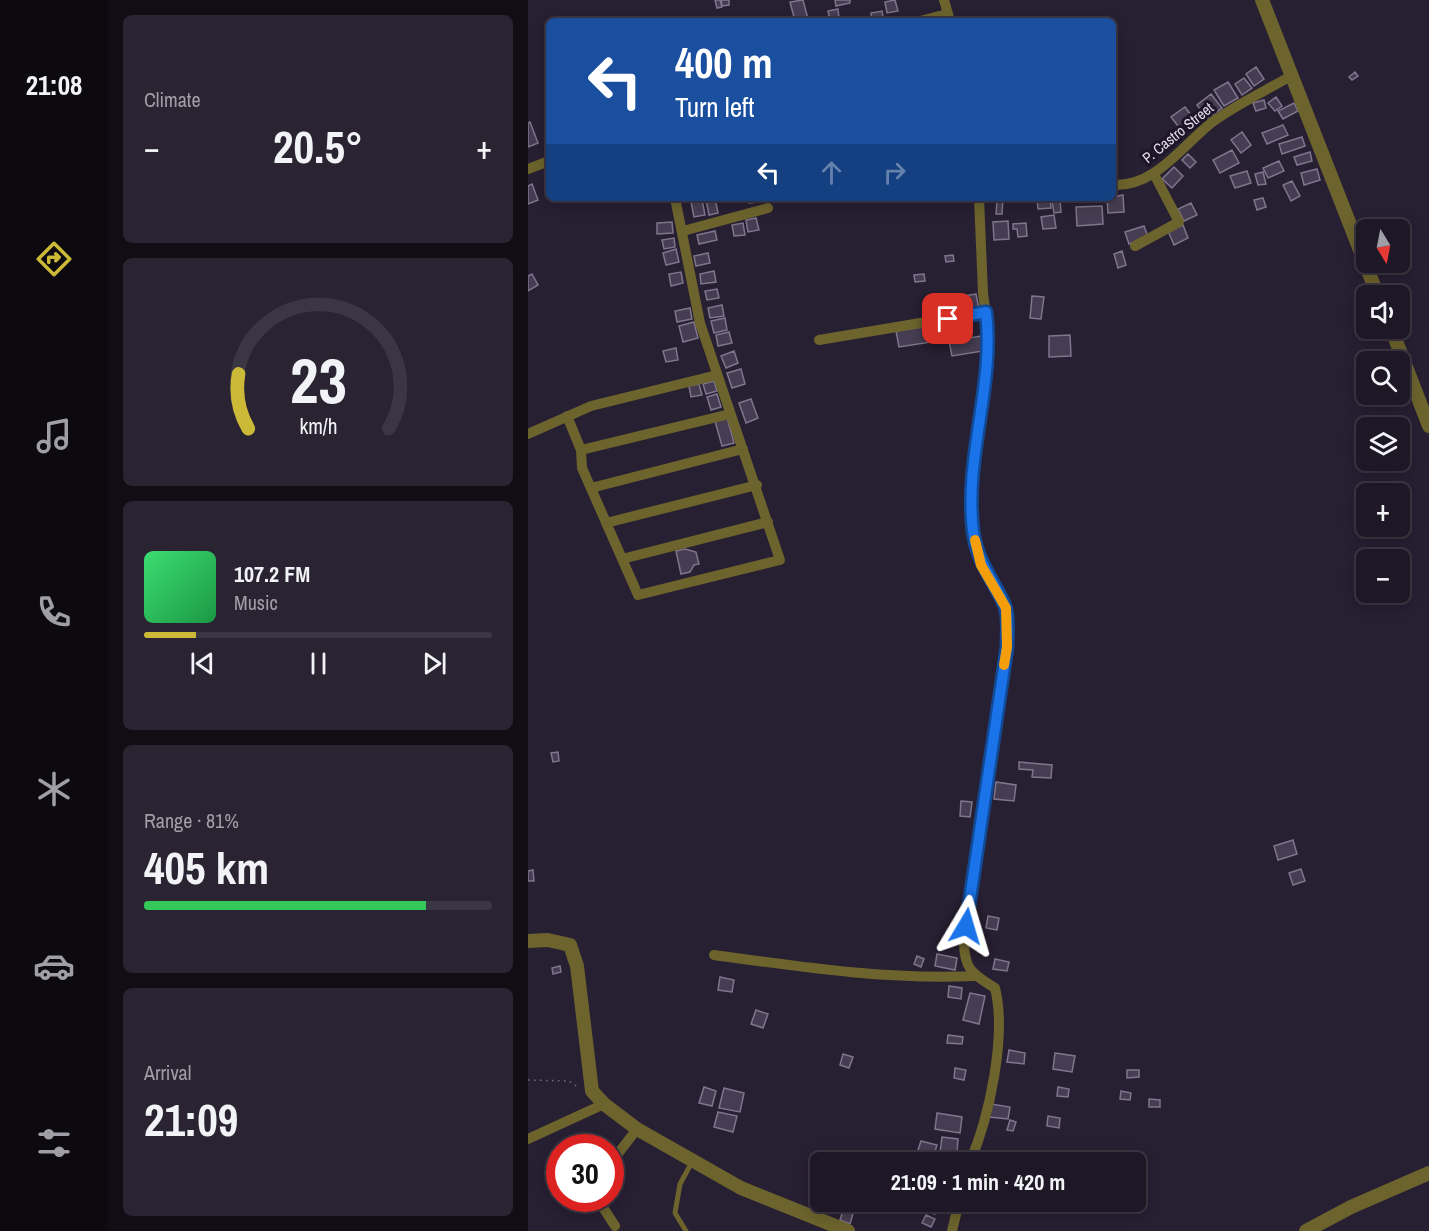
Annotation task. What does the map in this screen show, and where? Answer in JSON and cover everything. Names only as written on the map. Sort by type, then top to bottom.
[{"type":"street","points":[[944,0],[948,17]]},
{"type":"street","points":[[1262,0],[1374,285]]},
{"type":"street","name":"P. Castro Street","points":[[1116,185],[1128,186],[1154,174],[1212,122],[1291,76]]},
{"type":"street","points":[[528,168],[546,162]]},
{"type":"street","points":[[1135,246],[1179,222],[1154,174]]},
{"type":"street","points":[[567,416],[581,450],[582,468],[638,595],[780,560],[757,485],[730,414],[700,323],[676,201]]},
{"type":"street","points":[[974,1152],[981,1136],[993,1086],[999,1003],[995,988],[975,976],[967,966],[964,942],[1007,647],[1006,608],[981,565],[973,531],[973,478],[989,339],[979,201]]},
{"type":"street","points":[[683,231],[768,208]]},
{"type":"street","points":[[819,340],[986,312]]},
{"type":"street","points":[[1395,339],[1429,426]]},
{"type":"street","points":[[528,434],[591,406],[717,375]]},
{"type":"street","points":[[581,450],[730,414]]},
{"type":"street","points":[[591,488],[743,449]]},
{"type":"street","points":[[606,523],[757,485]]},
{"type":"street","points":[[622,559],[768,522]]},
{"type":"street","points":[[528,941],[548,940],[570,945],[577,966],[592,1091],[604,1104],[637,1129],[741,1188],[848,1231]]},
{"type":"street","points":[[714,955],[832,971],[937,978],[975,976]]},
{"type":"street","points":[[528,1139],[604,1104]]},
{"type":"street","points":[[624,1146],[637,1129]]},
{"type":"street","points":[[1306,1231],[1429,1173]]},
{"type":"street","points":[[606,1212],[615,1226]]},
{"type":"street","points":[[951,1231],[956,1212]]},
{"type":"lane","points":[[686,1231],[675,1213],[680,1185],[693,1159]]},
{"type":"path","points":[[528,1080],[568,1081],[586,1093]]},
{"type":"building","points":[[715,0],[720,0],[722,7],[717,8]]},
{"type":"building","points":[[721,0],[729,0],[729,5],[722,6]]},
{"type":"building","points":[[803,0],[808,18],[794,18],[790,2]]},
{"type":"building","points":[[835,0],[850,0],[850,3],[836,6]]},
{"type":"building","points":[[895,0],[898,11],[887,13],[885,2]]},
{"type":"building","points":[[838,9],[839,18],[830,18],[828,11]]},
{"type":"building","points":[[882,11],[883,17],[872,18],[871,13]]},
{"type":"building","points":[[1256,67],[1264,79],[1254,86],[1246,74]]},
{"type":"building","points":[[1355,72],[1358,76],[1352,80],[1349,77]]},
{"type":"building","points":[[1244,78],[1252,88],[1242,95],[1235,84]]},
{"type":"building","points":[[1228,82],[1238,98],[1224,106],[1214,90]]},
{"type":"building","points":[[1211,94],[1222,108],[1207,119],[1197,105]]},
{"type":"building","points":[[1276,97],[1282,106],[1275,111],[1268,103]]},
{"type":"building","points":[[1264,100],[1266,108],[1256,111],[1253,103]]},
{"type":"building","points":[[1294,103],[1298,111],[1283,119],[1278,111]]},
{"type":"building","points":[[1185,107],[1194,119],[1181,130],[1171,117]]},
{"type":"building","points":[[530,122],[538,143],[528,147],[528,123]]},
{"type":"building","points":[[1283,125],[1288,135],[1267,144],[1262,133]]},
{"type":"building","points":[[1242,132],[1251,145],[1241,153],[1231,140]]},
{"type":"building","points":[[1302,137],[1305,146],[1282,154],[1279,144]]},
{"type":"building","points":[[1232,150],[1239,163],[1220,173],[1213,160]]},
{"type":"building","points":[[1310,152],[1312,161],[1297,165],[1294,157]]},
{"type":"building","points":[[1188,154],[1196,162],[1190,168],[1182,160]]},
{"type":"building","points":[[1279,161],[1284,171],[1268,178],[1263,168]]},
{"type":"building","points":[[1174,167],[1183,176],[1172,188],[1162,179]]},
{"type":"building","points":[[1317,169],[1320,180],[1304,185],[1301,173]]},
{"type":"building","points":[[1247,171],[1251,183],[1235,188],[1230,176]]},
{"type":"building","points":[[1263,172],[1266,184],[1258,185],[1255,174]]},
{"type":"building","points":[[1292,181],[1300,196],[1291,201],[1283,185]]},
{"type":"building","points":[[532,184],[538,200],[528,204],[528,186]]},
{"type":"building","points":[[1123,195],[1124,212],[1108,213],[1107,201],[1116,201],[1116,196]]},
{"type":"building","points":[[1263,198],[1266,207],[1257,210],[1254,200]]},
{"type":"building","points":[[702,201],[705,215],[694,217],[691,202]]},
{"type":"building","points":[[706,201],[716,201],[718,213],[709,215]]},
{"type":"building","points":[[997,201],[1003,201],[1002,214],[996,214]]},
{"type":"building","points":[[1037,201],[1050,201],[1051,208],[1038,209]]},
{"type":"building","points":[[1052,201],[1060,201],[1061,212],[1054,213]]},
{"type":"building","points":[[1191,203],[1197,215],[1184,221],[1178,209]]},
{"type":"building","points":[[1102,206],[1103,224],[1077,226],[1076,207]]},
{"type":"building","points":[[1054,215],[1056,228],[1043,229],[1041,217]]},
{"type":"building","points":[[756,218],[759,230],[748,232],[746,220]]},
{"type":"building","points":[[1008,221],[1009,239],[994,240],[993,222]]},
{"type":"building","points":[[672,222],[673,233],[657,234],[657,223]]},
{"type":"building","points":[[743,223],[745,235],[734,236],[732,225]]},
{"type":"building","points":[[1026,223],[1027,236],[1018,237],[1017,229],[1013,229],[1013,224]]},
{"type":"building","points":[[1183,225],[1188,238],[1174,245],[1168,231]]},
{"type":"building","points":[[1144,226],[1148,237],[1129,244],[1125,232]]},
{"type":"building","points":[[715,231],[717,240],[699,244],[697,235]]},
{"type":"building","points":[[674,238],[675,247],[664,249],[662,240]]},
{"type":"building","points":[[676,249],[679,262],[666,265],[663,253]]},
{"type":"building","points":[[1122,251],[1126,265],[1118,268],[1114,254]]},
{"type":"building","points":[[708,253],[710,263],[696,266],[694,256]]},
{"type":"building","points":[[953,255],[954,261],[946,262],[945,256]]},
{"type":"building","points":[[714,271],[716,282],[701,284],[700,274]]},
{"type":"building","points":[[681,272],[683,283],[671,286],[669,274]]},
{"type":"building","points":[[532,274],[538,285],[528,291],[528,276]]},
{"type":"building","points":[[924,274],[925,281],[915,282],[914,275]]},
{"type":"building","points":[[717,289],[719,298],[707,300],[705,291]]},
{"type":"building","points":[[976,294],[979,309],[959,313],[957,297]]},
{"type":"building","points":[[1032,296],[1044,297],[1041,319],[1030,318]]},
{"type":"building","points":[[722,305],[724,316],[710,318],[708,308]]},
{"type":"building","points":[[690,308],[692,319],[677,322],[675,311]]},
{"type":"building","points":[[725,318],[727,330],[714,333],[711,321]]},
{"type":"building","points":[[694,322],[698,338],[683,342],[679,326]]},
{"type":"building","points":[[935,325],[938,341],[899,347],[896,331]]},
{"type":"building","points":[[729,332],[732,343],[718,346],[716,335]]},
{"type":"building","points":[[1070,335],[1071,356],[1049,357],[1049,336]]},
{"type":"building","points":[[981,336],[983,351],[952,356],[949,341]]},
{"type":"building","points":[[676,348],[678,360],[666,362],[663,351]]},
{"type":"building","points":[[734,351],[738,363],[726,368],[721,356]]},
{"type":"building","points":[[741,369],[745,384],[732,388],[727,373]]},
{"type":"building","points":[[714,381],[717,391],[706,394],[703,384]]},
{"type":"building","points":[[699,384],[702,395],[691,397],[689,386]]},
{"type":"building","points":[[717,394],[721,407],[711,410],[707,397]]},
{"type":"building","points":[[751,399],[758,418],[746,423],[739,403]]},
{"type":"building","points":[[727,417],[734,443],[722,446],[715,421]]},
{"type":"building","points":[[685,549],[696,552],[699,564],[694,565],[690,572],[681,574],[676,551]]},
{"type":"building","points":[[558,752],[559,761],[553,762],[551,753]]},
{"type":"building","points":[[1019,762],[1052,765],[1051,778],[1032,777],[1033,770],[1019,769]]},
{"type":"building","points":[[996,782],[1016,785],[1014,801],[994,799]]},
{"type":"building","points":[[961,801],[972,802],[970,817],[960,816]]},
{"type":"building","points":[[1293,840],[1297,854],[1278,860],[1274,846]]},
{"type":"building","points":[[1301,869],[1305,881],[1293,885],[1289,873]]},
{"type":"building","points":[[533,870],[534,881],[528,881],[528,871]]},
{"type":"building","points":[[988,916],[999,918],[997,930],[986,928]]},
{"type":"building","points":[[937,954],[957,958],[955,970],[935,966]]},
{"type":"building","points":[[917,956],[924,959],[921,967],[914,964]]},
{"type":"building","points":[[995,959],[1009,962],[1007,971],[993,969]]},
{"type":"building","points":[[560,966],[561,972],[553,974],[552,968]]},
{"type":"building","points":[[720,977],[734,980],[732,992],[718,990]]},
{"type":"building","points":[[949,986],[962,988],[961,999],[948,997]]},
{"type":"building","points":[[970,993],[985,996],[979,1024],[963,1020]]},
{"type":"building","points":[[756,1010],[768,1014],[763,1028],[751,1024]]},
{"type":"building","points":[[948,1035],[963,1037],[962,1044],[947,1043]]},
{"type":"building","points":[[1009,1050],[1025,1053],[1024,1064],[1007,1062]]},
{"type":"building","points":[[1055,1053],[1075,1056],[1072,1072],[1053,1069]]},
{"type":"building","points":[[843,1054],[853,1057],[849,1068],[840,1065]]},
{"type":"building","points":[[955,1068],[966,1070],[964,1080],[954,1078]]},
{"type":"building","points":[[1127,1070],[1139,1070],[1139,1077],[1127,1078]]},
{"type":"building","points":[[704,1087],[716,1091],[712,1106],[699,1103]]},
{"type":"building","points":[[1058,1087],[1069,1089],[1068,1097],[1057,1096]]},
{"type":"building","points":[[724,1088],[744,1093],[740,1112],[719,1108]]},
{"type":"building","points":[[1121,1091],[1131,1093],[1130,1100],[1120,1099]]},
{"type":"building","points":[[1149,1099],[1160,1100],[1160,1107],[1149,1107]]},
{"type":"building","points":[[991,1104],[1010,1107],[1008,1119],[989,1117]]},
{"type":"building","points":[[718,1112],[737,1116],[733,1132],[714,1127]]},
{"type":"building","points":[[937,1113],[962,1117],[960,1133],[935,1129]]},
{"type":"building","points":[[1048,1116],[1060,1118],[1059,1128],[1047,1126]]},
{"type":"building","points":[[1010,1120],[1016,1122],[1013,1131],[1007,1130]]},
{"type":"building","points":[[942,1137],[958,1139],[957,1152],[940,1152]]},
{"type":"building","points":[[921,1141],[937,1145],[935,1152],[917,1152]]},
{"type":"building","points":[[842,1212],[853,1212],[850,1224],[840,1220]]},
{"type":"building","points":[[926,1215],[935,1219],[931,1227],[922,1223]]},
{"type":"slow traffic","points":[[975,540],[981,565],[1006,608],[1007,647],[1004,665]]},
{"type":"route","points":[[948,319],[986,312],[989,339],[973,478],[973,531],[981,565],[1006,608],[1007,647],[966,926]]}]
